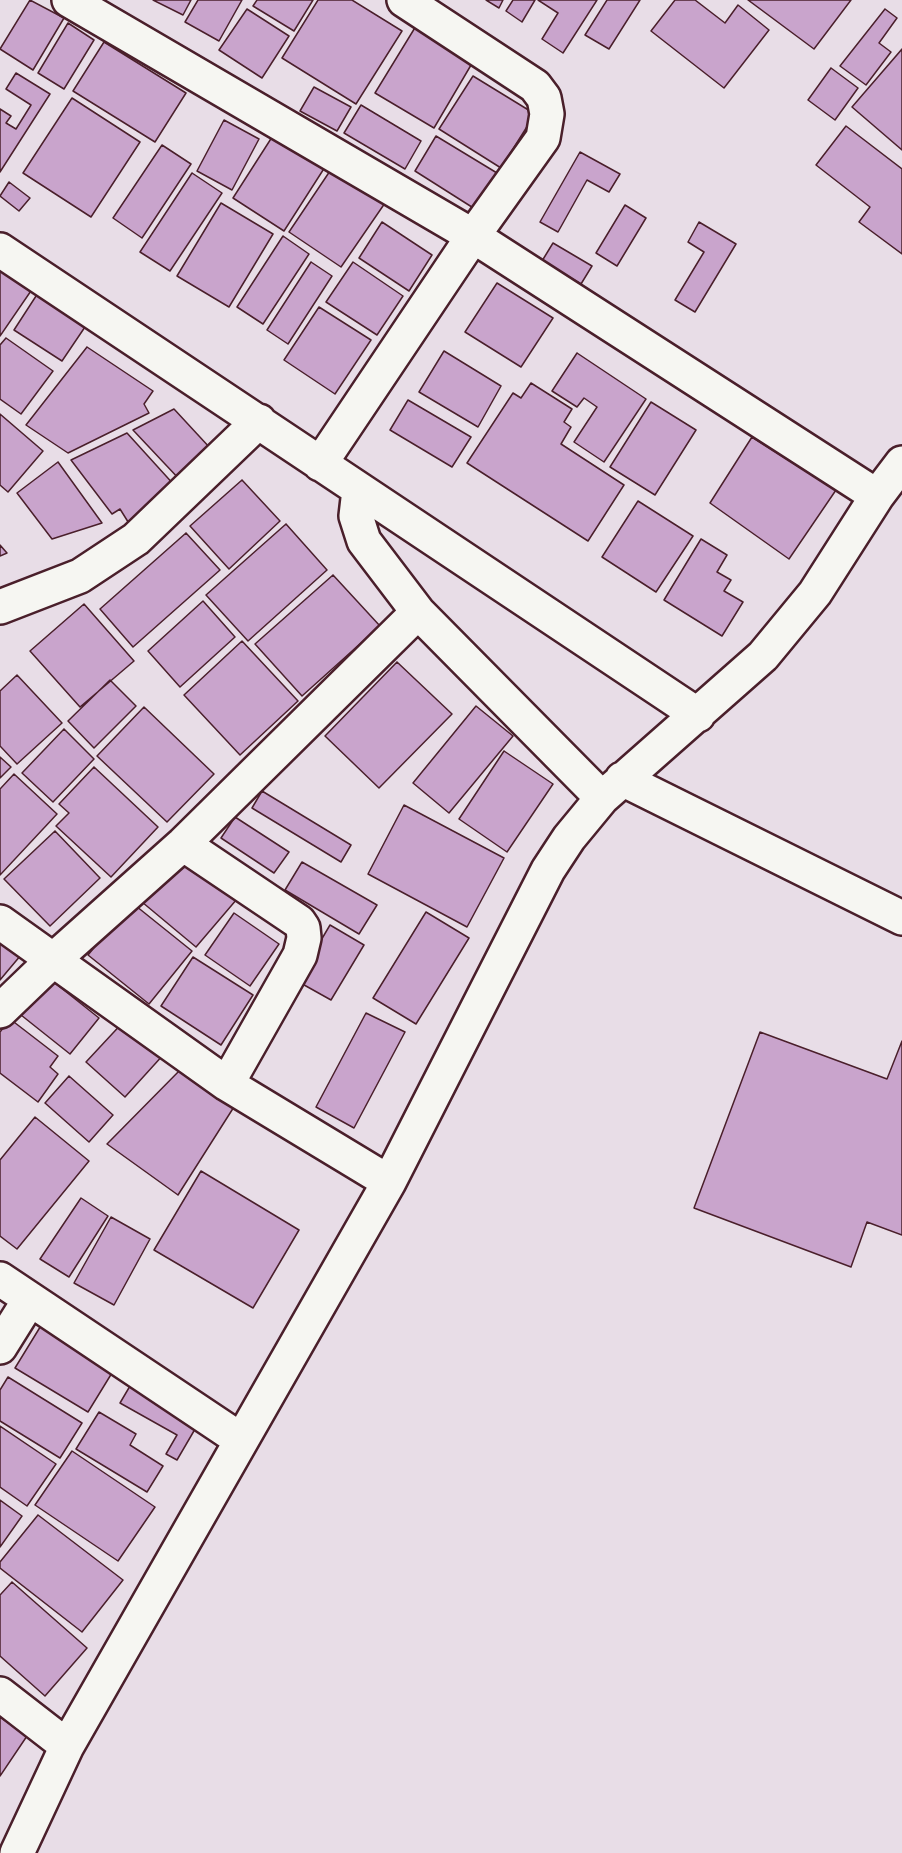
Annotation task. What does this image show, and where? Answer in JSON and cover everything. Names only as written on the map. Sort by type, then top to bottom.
[{"type":"street","points":[[69,0],[473,236],[877,496]]},
{"type":"street","points":[[320,464],[473,236],[543,138],[547,114],[544,98],[535,86],[404,0]]},
{"type":"street","points":[[0,250],[698,715]]},
{"type":"street","points":[[3,608],[80,576],[136,539],[259,421]]},
{"type":"street","points":[[17,1853],[67,1746],[389,1182],[525,910],[568,838],[612,788],[763,656],[814,593],[877,496],[902,463]]},
{"type":"street","points":[[358,490],[356,516],[364,541],[418,612],[612,788],[902,918]]},
{"type":"street","points":[[0,1011],[52,961],[183,844],[418,612]]},
{"type":"street","points":[[183,844],[299,922],[303,928],[304,938],[300,955],[226,1084]]},
{"type":"street","points":[[0,922],[226,1084],[389,1182]]},
{"type":"street","points":[[0,1279],[241,1440]]},
{"type":"street","points":[[0,1347],[30,1299]]},
{"type":"street","points":[[0,1694],[67,1746]]},
{"type":"building","points":[[30,0],[64,18],[33,70],[0,49]]},
{"type":"building","points":[[153,0],[191,0],[183,15]]},
{"type":"building","points":[[198,0],[242,0],[219,41],[185,22]]},
{"type":"building","points":[[257,0],[313,0],[294,31],[253,6]]},
{"type":"building","points":[[318,0],[352,0],[402,31],[356,104],[282,58]]},
{"type":"building","points":[[486,0],[503,0],[499,8]]},
{"type":"building","points":[[513,0],[535,0],[522,22],[506,11]]},
{"type":"building","points":[[538,0],[597,0],[563,53],[542,39],[558,13]]},
{"type":"building","points":[[607,0],[640,0],[609,49],[585,35]]},
{"type":"building","points":[[675,0],[695,0],[725,23],[738,5],[769,30],[724,88],[651,31]]},
{"type":"building","points":[[748,0],[851,0],[814,49]]},
{"type":"building","points":[[247,9],[289,36],[262,78],[219,50]]},
{"type":"building","points":[[885,9],[897,18],[879,43],[891,52],[866,85],[840,66]]},
{"type":"building","points":[[68,23],[94,40],[64,89],[38,73]]},
{"type":"building","points":[[416,26],[474,60],[434,128],[375,93]]},
{"type":"building","points":[[104,42],[186,93],[155,142],[73,91]]},
{"type":"building","points":[[902,49],[902,150],[852,107]]},
{"type":"building","points":[[831,68],[858,88],[835,120],[808,100]]},
{"type":"building","points":[[16,73],[50,94],[0,172],[0,109],[11,116],[6,123],[16,129],[31,105],[6,89]]},
{"type":"building","points":[[473,76],[535,114],[501,168],[439,129]]},
{"type":"building","points":[[314,87],[351,107],[337,131],[300,111]]},
{"type":"building","points":[[72,98],[140,142],[91,217],[23,173]]},
{"type":"building","points":[[361,105],[421,141],[405,169],[344,133]]},
{"type":"building","points":[[224,120],[259,139],[232,190],[197,171]]},
{"type":"building","points":[[846,126],[902,169],[902,254],[859,222],[870,207],[816,165]]},
{"type":"building","points":[[274,134],[325,167],[284,231],[233,198]]},
{"type":"building","points":[[436,136],[497,173],[475,209],[415,171]]},
{"type":"building","points":[[162,145],[191,164],[142,238],[113,218]]},
{"type":"building","points":[[580,152],[620,174],[609,192],[587,180],[558,232],[540,222]]},
{"type":"building","points":[[332,168],[385,203],[341,267],[289,232]]},
{"type":"building","points":[[192,173],[222,193],[170,271],[140,252]]},
{"type":"building","points":[[9,182],[30,198],[19,211],[0,196]]},
{"type":"building","points":[[221,203],[273,234],[229,307],[177,276]]},
{"type":"building","points":[[625,205],[646,218],[617,266],[596,253]]},
{"type":"building","points":[[382,222],[432,255],[409,291],[359,258]]},
{"type":"building","points":[[699,222],[736,244],[695,312],[675,300],[704,252],[688,242]]},
{"type":"building","points":[[283,236],[309,254],[263,324],[237,307]]},
{"type":"building","points":[[553,243],[592,266],[581,284],[542,261]]},
{"type":"building","points":[[311,262],[332,276],[288,344],[267,330]]},
{"type":"building","points":[[353,262],[403,296],[377,335],[326,302]]},
{"type":"building","points":[[0,268],[35,285],[0,336]]},
{"type":"building","points":[[497,283],[553,318],[521,367],[465,332]]},
{"type":"building","points":[[38,293],[87,324],[62,361],[14,330]]},
{"type":"building","points":[[319,307],[371,340],[335,394],[284,360]]},
{"type":"building","points":[[6,338],[53,371],[21,414],[0,399],[0,345]]},
{"type":"building","points":[[87,347],[153,391],[144,404],[149,413],[68,453],[26,425]]},
{"type":"building","points":[[444,351],[501,386],[478,427],[419,392]]},
{"type":"building","points":[[577,353],[646,399],[604,462],[574,442],[597,407],[584,398],[577,407],[552,391]]},
{"type":"building","points":[[531,383],[572,409],[564,422],[571,427],[561,444],[624,485],[588,541],[467,463],[513,393],[521,398]]},
{"type":"building","points":[[408,400],[471,437],[452,467],[390,430]]},
{"type":"building","points":[[651,402],[696,430],[655,495],[610,467]]},
{"type":"building","points":[[174,409],[211,449],[181,481],[133,430]]},
{"type":"building","points":[[0,414],[43,451],[8,492],[0,485]]},
{"type":"building","points":[[127,433],[176,487],[130,525],[120,509],[112,514],[71,460]]},
{"type":"building","points":[[752,437],[836,490],[789,559],[710,503]]},
{"type":"building","points":[[58,462],[102,523],[52,539],[17,493]]},
{"type":"building","points":[[242,480],[280,521],[229,569],[190,526]]},
{"type":"building","points":[[638,501],[693,536],[656,592],[602,557]]},
{"type":"building","points":[[286,524],[327,570],[248,641],[206,595]]},
{"type":"building","points":[[186,533],[220,570],[133,647],[100,609]]},
{"type":"building","points":[[701,539],[727,555],[717,572],[731,580],[724,591],[743,602],[722,636],[664,600]]},
{"type":"building","points":[[0,545],[7,553],[0,556]]},
{"type":"building","points":[[333,575],[380,626],[302,696],[255,644]]},
{"type":"building","points":[[203,601],[235,637],[180,687],[148,651]]},
{"type":"building","points":[[84,604],[134,661],[80,707],[30,651]]},
{"type":"building","points":[[242,641],[298,701],[240,755],[184,695]]},
{"type":"building","points":[[397,662],[452,714],[379,788],[325,736]]},
{"type":"building","points":[[17,675],[62,723],[17,764],[0,746],[0,691]]},
{"type":"building","points":[[110,680],[136,706],[94,748],[68,721]]},
{"type":"building","points":[[476,706],[513,736],[449,813],[413,783]]},
{"type":"building","points":[[144,707],[214,774],[167,822],[97,756]]},
{"type":"building","points":[[64,729],[94,759],[53,802],[22,773]]},
{"type":"building","points":[[504,751],[553,784],[507,852],[459,819]]},
{"type":"building","points":[[0,757],[11,767],[0,778]]},
{"type":"building","points":[[94,767],[158,827],[111,877],[56,826],[69,813],[59,804]]},
{"type":"building","points":[[14,774],[57,814],[0,875],[0,789]]},
{"type":"building","points":[[262,791],[351,845],[341,862],[252,808]]},
{"type":"building","points":[[404,805],[504,858],[467,927],[368,874]]},
{"type":"building","points":[[235,817],[289,852],[274,873],[221,838]]},
{"type":"building","points":[[55,831],[100,878],[50,926],[4,879]]},
{"type":"building","points":[[183,853],[237,899],[196,947],[142,902]]},
{"type":"building","points":[[302,862],[377,905],[359,934],[285,890]]},
{"type":"building","points":[[131,902],[192,951],[149,1004],[88,955]]},
{"type":"building","points":[[426,912],[469,938],[416,1024],[373,998]]},
{"type":"building","points":[[234,913],[279,944],[250,986],[205,955]]},
{"type":"building","points":[[330,925],[364,945],[331,1000],[297,981]]},
{"type":"building","points":[[0,938],[21,955],[0,980]]},
{"type":"building","points":[[193,957],[253,995],[221,1045],[161,1006]]},
{"type":"building","points":[[50,979],[99,1018],[70,1054],[21,1015]]},
{"type":"building","points":[[366,1013],[405,1032],[354,1128],[316,1107]]},
{"type":"building","points":[[10,1019],[58,1056],[50,1067],[58,1074],[38,1102],[0,1073],[0,1032]]},
{"type":"building","points":[[126,1019],[164,1054],[125,1097],[86,1062]]},
{"type":"building","points":[[760,1032],[887,1079],[902,1041],[902,1235],[867,1222],[851,1267],[694,1208]]},
{"type":"building","points":[[184,1066],[239,1099],[178,1195],[107,1144]]},
{"type":"building","points":[[69,1076],[113,1115],[89,1142],[45,1103]]},
{"type":"building","points":[[35,1117],[89,1161],[17,1249],[0,1236],[0,1160]]},
{"type":"building","points":[[201,1171],[299,1230],[253,1308],[154,1250]]},
{"type":"building","points":[[81,1198],[108,1216],[69,1277],[40,1259]]},
{"type":"building","points":[[111,1217],[150,1239],[114,1305],[74,1283]]},
{"type":"building","points":[[42,1324],[115,1368],[88,1412],[15,1368]]},
{"type":"building","points":[[8,1377],[82,1423],[60,1458],[0,1421],[0,1390]]},
{"type":"building","points":[[130,1386],[198,1424],[177,1460],[166,1454],[177,1435],[120,1403]]},
{"type":"building","points":[[99,1412],[136,1434],[130,1445],[163,1466],[147,1492],[76,1449]]},
{"type":"building","points":[[0,1426],[56,1464],[27,1506],[0,1487]]},
{"type":"building","points":[[72,1451],[155,1507],[118,1561],[35,1505]]},
{"type":"building","points":[[0,1500],[22,1516],[0,1547]]},
{"type":"building","points":[[38,1515],[123,1580],[82,1632],[0,1568],[0,1562]]},
{"type":"building","points":[[12,1582],[87,1648],[45,1696],[0,1656],[0,1595]]},
{"type":"building","points":[[0,1717],[27,1736],[0,1776]]}]
